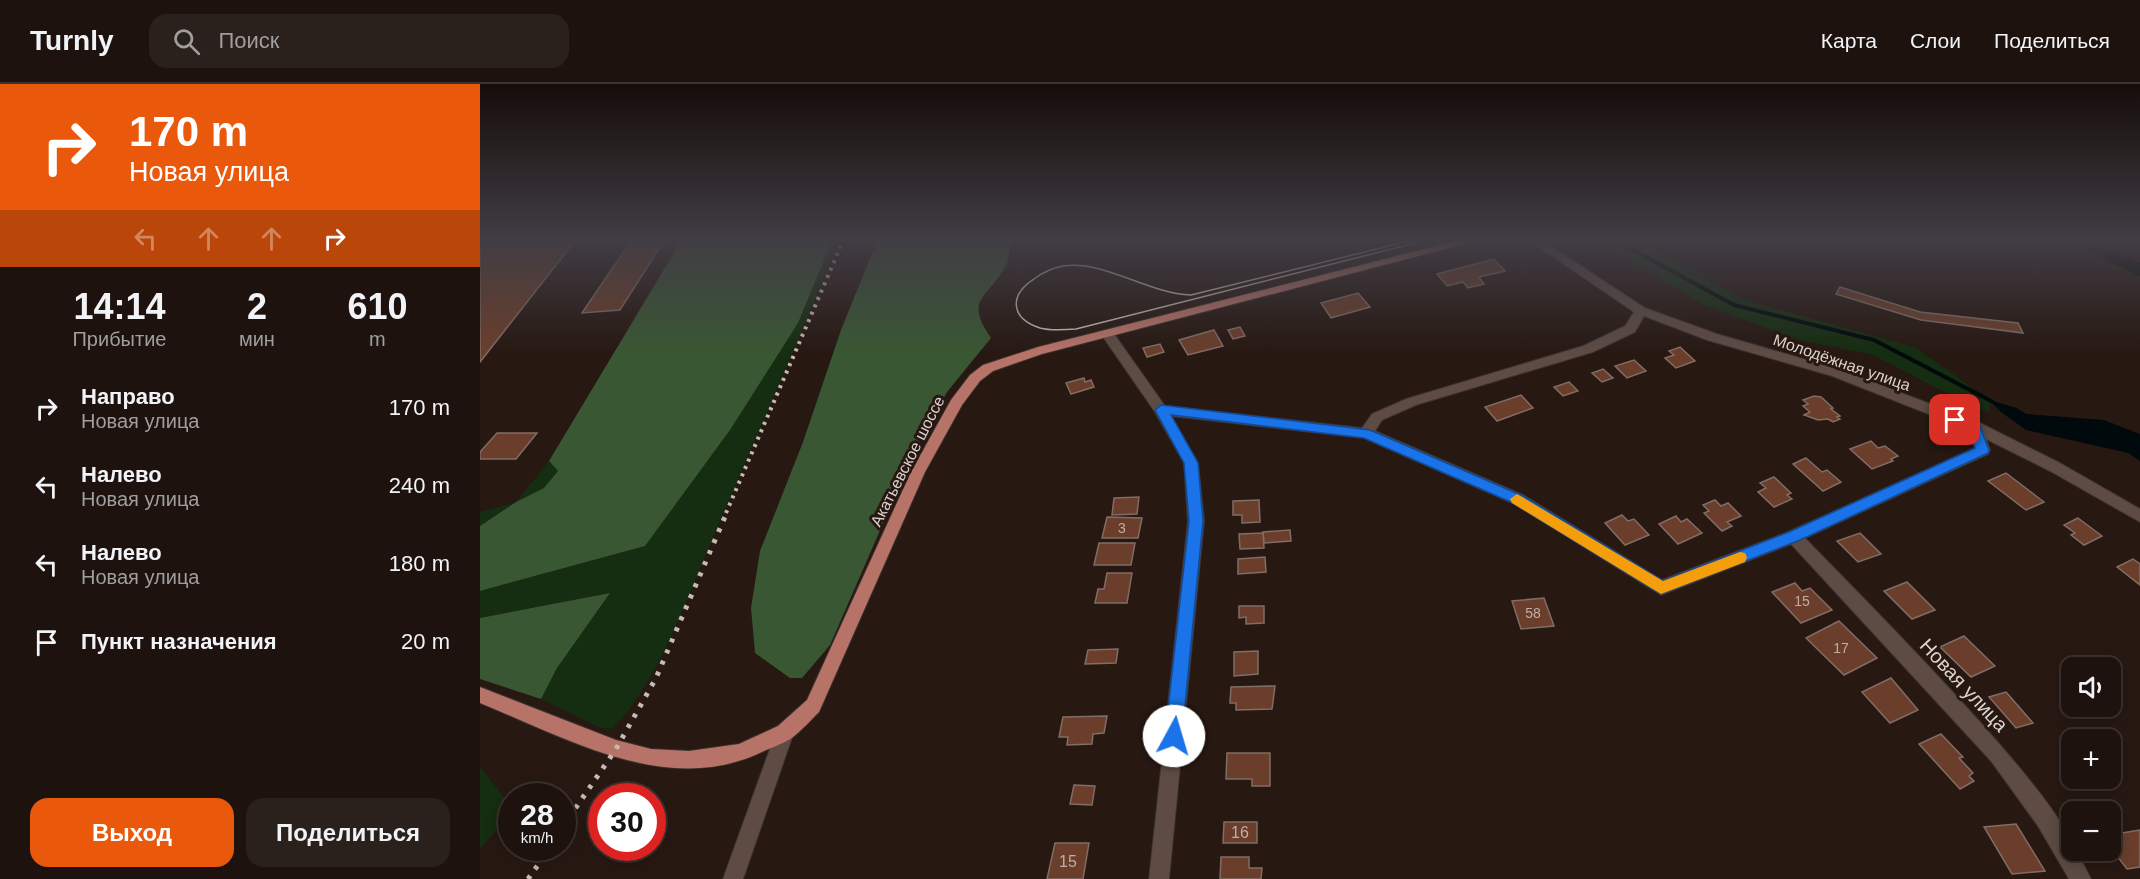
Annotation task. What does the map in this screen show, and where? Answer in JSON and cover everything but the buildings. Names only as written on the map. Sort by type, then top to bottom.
[{"type":"main road","name":"Акатьевское шоссе","points":[[480,695],[616,749],[651,758],[689,760],[741,753],[785,732],[813,706],[918,472],[956,403],[975,378],[1006,360],[1326,278]]},
{"type":"street","name":"Молодёжная улица","points":[[1591,278],[1641,311],[1712,337],[1837,374],[1975,427],[2055,467],[2140,516]]},
{"type":"street","points":[[1366,433],[1377,417],[1411,402],[1588,349],[1630,329],[1641,311]]},
{"type":"street","points":[[1107,334],[1161,410],[1191,463],[1196,521],[1159,879]]},
{"type":"street","points":[[1161,410],[1366,433],[1518,500],[1661,588],[1794,536],[1983,450],[1975,427]]},
{"type":"street","name":"Новая улица","points":[[1794,536],[1998,755],[2045,819],[2081,879]]},
{"type":"street","points":[[733,879],[785,732]]},
{"type":"green space","points":[[659,278],[817,278],[798,323],[730,430],[645,546],[480,591],[480,526],[516,502],[544,488],[558,471],[549,461]]},
{"type":"green space","points":[[817,278],[823,278],[674,631],[646,685],[612,729],[601,728],[541,699],[557,668],[610,593],[480,618],[480,591],[645,546],[798,323]]},
{"type":"green space","points":[[862,278],[997,278],[979,306],[983,325],[991,338],[947,392],[913,455],[830,645],[802,678],[790,678],[755,653],[751,608],[760,551],[803,442],[841,330]]},
{"type":"green space","points":[[1660,278],[1705,278],[1741,299],[1915,347],[1989,400],[1990,412],[1979,410],[1873,355],[1796,339],[1702,304]]},
{"type":"green space","points":[[549,461],[558,471],[544,488],[516,502]]},
{"type":"green space","points":[[516,502],[480,526],[480,512]]},
{"type":"green space","points":[[610,593],[557,668],[541,699],[480,679],[480,618]]},
{"type":"green space","points":[[480,767],[498,790],[498,828],[480,849]]},
{"type":"shaded area","points":[[1989,400],[2017,408],[2026,414],[2104,420],[2140,434],[2140,461],[2128,453],[2026,430]]},
{"type":"waterway","points":[[1685,278],[1734,305],[1874,340],[1993,402]]},
{"type":"tram line","points":[[1035,278],[1020,292],[1016,306],[1018,312],[1030,324],[1053,330],[1076,329],[1277,278]]},
{"type":"tram line","points":[[1127,278],[1158,289],[1191,295],[1259,278]]},
{"type":"railway","points":[[726,513],[827,278]]},
{"type":"railway","points":[[576,808],[616,749],[656,678],[727,512]]},
{"type":"railway","points":[[528,879],[541,861]]},
{"type":"slow traffic","points":[[1517,499],[1661,588],[1740,557]]},
{"type":"route","points":[[1174,736],[1196,521],[1191,463],[1161,410],[1366,433],[1518,500],[1661,588],[1794,536],[1983,450],[1975,427],[1955,420]]}]
